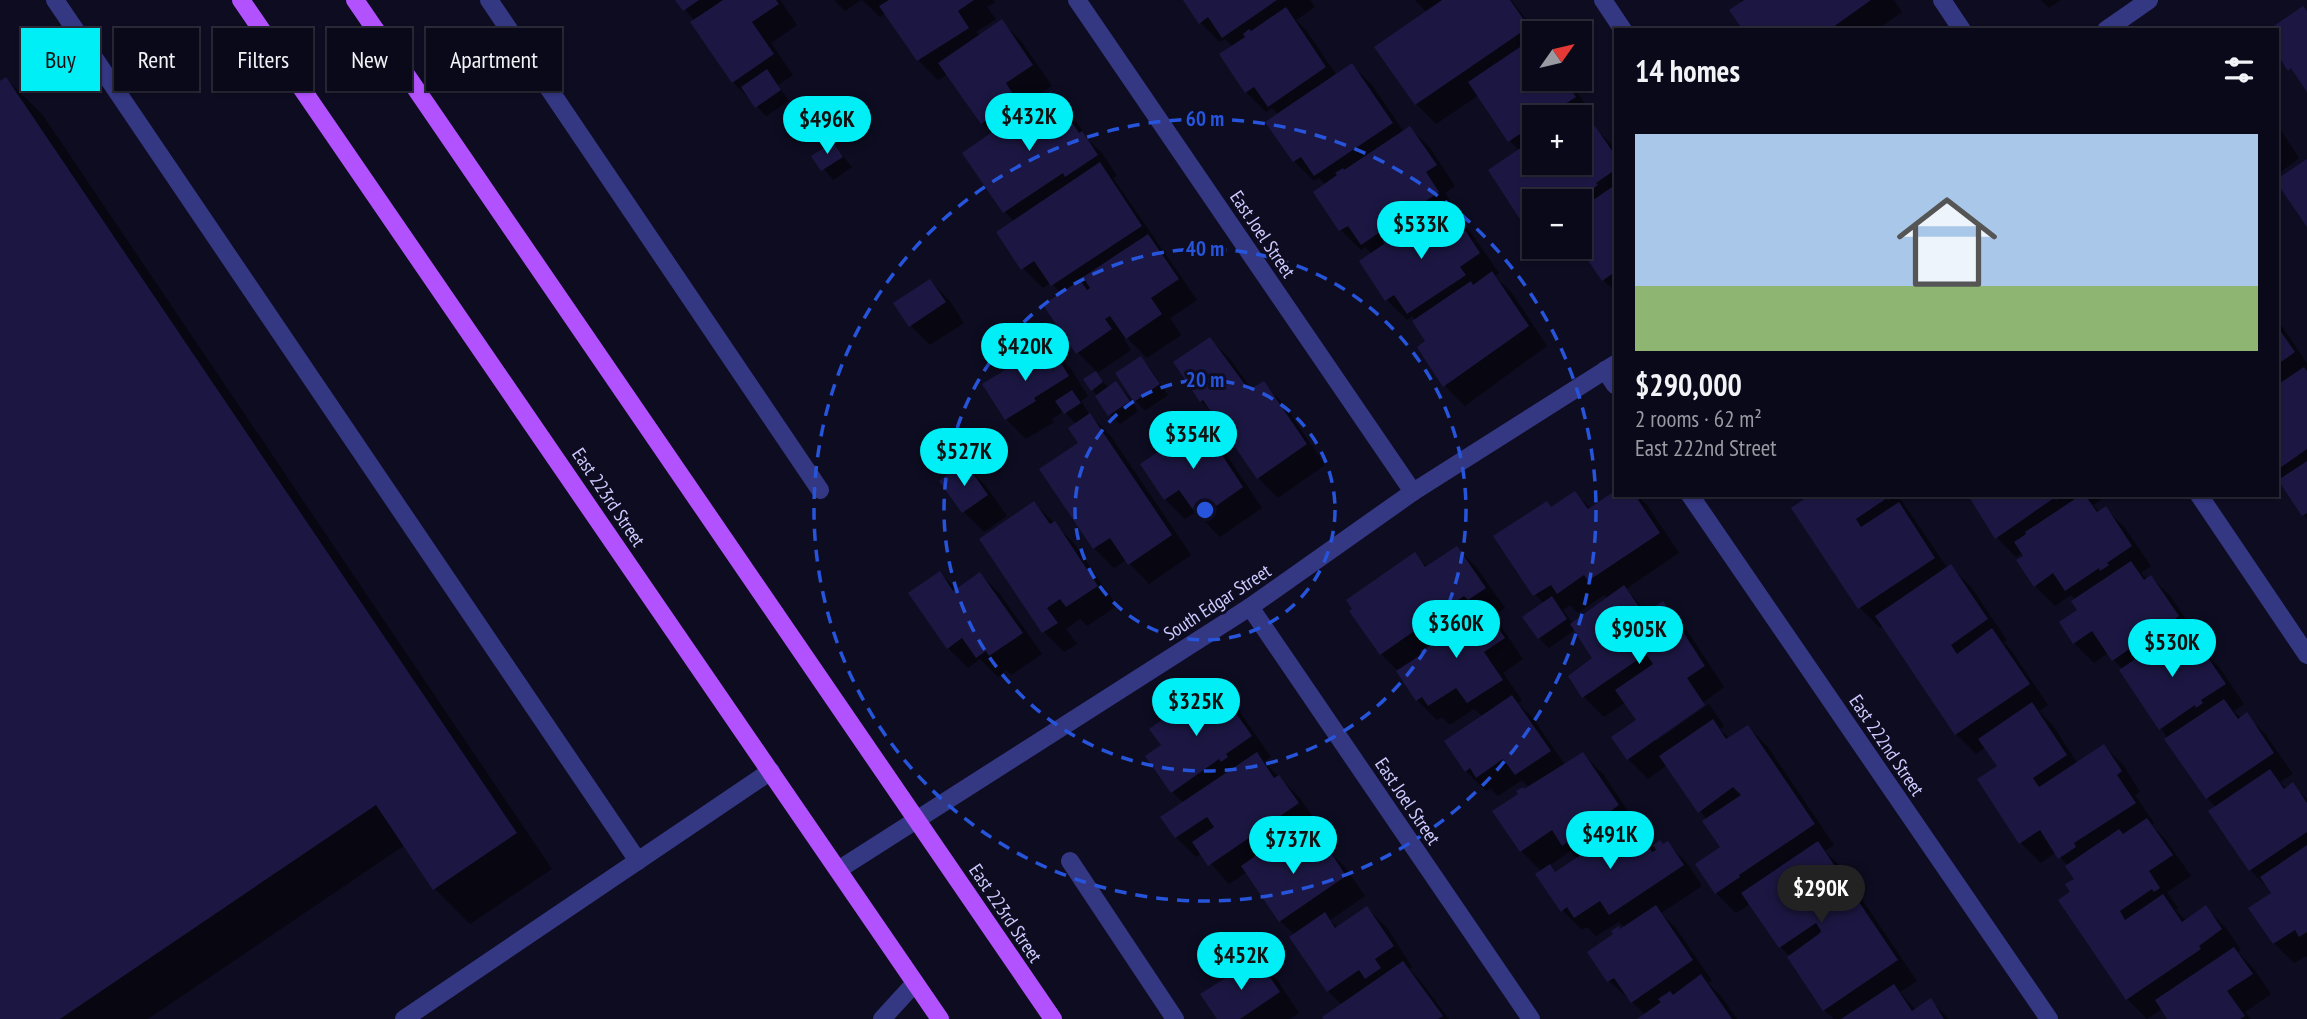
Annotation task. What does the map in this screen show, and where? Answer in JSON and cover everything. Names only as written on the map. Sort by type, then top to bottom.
[{"type":"main road","name":"East 223rd Street","points":[[241,0],[940,1019]]},
{"type":"main road","name":"East 223rd Street","points":[[355,0],[1053,1019]]},
{"type":"street","points":[[55,0],[638,861]]},
{"type":"street","points":[[489,0],[820,490]]},
{"type":"street","name":"East Joel Street","points":[[1077,0],[1413,492]]},
{"type":"street","points":[[1603,0],[1622,28]]},
{"type":"street","points":[[1942,0],[1961,28]]},
{"type":"street","points":[[2109,28],[2149,0]]},
{"type":"street","name":"South Edgar Street","points":[[838,870],[1250,607],[1413,492],[1612,373]]},
{"type":"street","name":"East 222nd Street","points":[[1691,497],[2049,1019]]},
{"type":"street","points":[[2200,497],[2307,655]]},
{"type":"street","name":"East Joel Street","points":[[1250,607],[1531,1019]]},
{"type":"street","points":[[404,1019],[771,771]]},
{"type":"street","points":[[1070,861],[1175,1019]]},
{"type":"street","points":[[882,1019],[915,983]]},
{"type":"building","points":[[675,0],[699,0],[683,11]]},
{"type":"building","points":[[723,0],[776,0],[779,4],[752,22],[774,54],[732,83],[690,22]]},
{"type":"building","points":[[889,0],[974,0],[958,11],[969,28],[917,61],[879,6]]},
{"type":"building","points":[[1183,0],[1277,0],[1222,38],[1208,17],[1199,24]]},
{"type":"building","points":[[1442,0],[1510,0],[1525,21],[1522,21],[1522,32],[1415,105],[1374,47]]},
{"type":"building","points":[[1744,0],[1871,0],[1832,28],[1742,28],[1729,10]]},
{"type":"building","points":[[2303,6],[2307,11],[2307,92],[2291,68],[2288,71],[2279,57],[2279,28],[2271,28]]},
{"type":"building","points":[[1286,7],[1326,67],[1268,107],[1254,87],[1245,93],[1219,54],[1245,37],[1243,34],[1249,29],[1251,31]]},
{"type":"building","points":[[1002,19],[1033,65],[1006,83],[1017,100],[981,124],[938,63]]},
{"type":"building","points":[[1522,46],[1522,91],[1572,91],[1576,97],[1564,105],[1522,105],[1522,133],[1508,142],[1468,82]]},
{"type":"building","points":[[1352,63],[1393,123],[1314,176],[1301,157],[1293,162],[1265,122]]},
{"type":"building","points":[[767,69],[781,90],[755,108],[741,87]]},
{"type":"building","points":[[6,77],[517,833],[433,890],[376,805],[60,1019],[0,1019],[0,81]]},
{"type":"building","points":[[1051,91],[1079,133],[1082,131],[1098,155],[1065,177],[1063,173],[1003,213],[962,153]]},
{"type":"building","points":[[1410,126],[1437,165],[1426,172],[1439,192],[1361,245],[1348,226],[1339,231],[1313,192],[1337,175],[1335,173],[1343,168],[1344,170]]},
{"type":"building","points":[[1595,126],[1614,154],[1614,171],[1596,183],[1598,185],[1592,189],[1522,189],[1522,222],[1488,170],[1522,147],[1522,175],[1592,175],[1592,128]]},
{"type":"building","points":[[833,142],[843,157],[821,171],[811,156]]},
{"type":"building","points":[[2307,159],[2307,227],[2279,186],[2279,178]]},
{"type":"building","points":[[1100,162],[1142,226],[1051,286],[1034,261],[1021,270],[996,232]]},
{"type":"building","points":[[1614,186],[1614,273],[1602,281],[1587,259],[1592,259],[1592,201]]},
{"type":"building","points":[[1452,210],[1480,253],[1460,267],[1466,275],[1407,314],[1394,295],[1385,301],[1359,261],[1384,244],[1383,241],[1389,237],[1391,239],[1426,216],[1432,224]]},
{"type":"building","points":[[1148,234],[1179,279],[1151,298],[1162,314],[1126,339],[1110,316],[1105,319],[1112,329],[1076,354],[1043,305],[1080,280],[1087,290],[1090,288],[1083,277]]},
{"type":"building","points":[[1492,271],[1529,326],[1443,387],[1417,347],[1425,341],[1412,321],[1471,281],[1473,285]]},
{"type":"building","points":[[930,279],[946,302],[909,327],[893,303]]},
{"type":"building","points":[[2279,329],[2295,352],[2279,364]]},
{"type":"building","points":[[1210,337],[1249,390],[1264,381],[1307,444],[1257,479],[1203,400],[1200,402],[1173,362]]},
{"type":"building","points":[[1051,347],[1069,376],[1005,420],[982,384],[1013,365],[1016,369]]},
{"type":"building","points":[[1141,356],[1160,384],[1134,402],[1115,373]]},
{"type":"building","points":[[2304,367],[2307,371],[2307,449],[2279,469],[2279,384]]},
{"type":"building","points":[[1096,371],[1103,382],[1091,391],[1083,379]]},
{"type":"building","points":[[1116,381],[1130,401],[1108,416],[1095,396]]},
{"type":"building","points":[[1072,390],[1081,403],[1064,414],[1055,401]]},
{"type":"building","points":[[1090,413],[1172,535],[1128,565],[1110,538],[1093,549],[1039,469],[1078,443],[1068,428]]},
{"type":"building","points":[[1201,423],[1243,487],[1199,518],[1179,490],[1164,500],[1140,464]]},
{"type":"building","points":[[2307,461],[2307,513],[2302,516],[2279,479]]},
{"type":"building","points":[[965,462],[988,495],[962,513],[939,481]]},
{"type":"building","points":[[1575,491],[1588,509],[1614,492],[1614,497],[1636,497],[1660,533],[1588,581],[1584,575],[1557,594],[1551,585],[1533,596],[1493,536],[1547,501],[1551,507]]},
{"type":"building","points":[[1807,497],[1892,497],[1856,519],[1861,527],[1899,502],[1935,558],[1858,609],[1791,508]]},
{"type":"building","points":[[1969,497],[2060,497],[2056,500],[2054,498],[1995,539]]},
{"type":"building","points":[[2078,497],[2086,497],[2097,512],[2106,506],[2132,546],[2107,563],[2109,565],[2100,571],[2099,568],[2065,591],[2053,573],[2034,587],[2016,560],[2023,556],[2014,542],[2026,534],[2025,532]]},
{"type":"building","points":[[1034,501],[1050,524],[1055,521],[1098,586],[1066,607],[1060,599],[1047,608],[1058,623],[1042,633],[979,539]]},
{"type":"building","points":[[1457,546],[1486,588],[1468,600],[1464,596],[1380,655],[1349,611],[1352,609],[1346,600],[1415,552],[1425,567]]},
{"type":"building","points":[[2131,561],[2144,580],[2151,575],[2179,616],[2112,661],[2092,631],[2073,644],[2059,622],[2077,610],[2071,601]]},
{"type":"building","points":[[1951,564],[1988,619],[1951,645],[1957,654],[1992,628],[2030,684],[1955,735],[1875,616]]},
{"type":"building","points":[[940,571],[953,591],[980,572],[1023,633],[989,656],[986,651],[976,658],[962,638],[947,649],[908,593]]},
{"type":"building","points":[[1624,585],[1644,614],[1663,601],[1705,666],[1687,678],[1705,705],[1627,760],[1611,737],[1636,720],[1615,690],[1653,664],[1646,654],[1582,698],[1568,676],[1592,658],[1570,624]]},
{"type":"building","points":[[1552,596],[1567,619],[1538,639],[1522,617]]},
{"type":"building","points":[[1481,603],[1505,638],[1484,652],[1503,680],[1467,703],[1456,688],[1428,706],[1422,697],[1416,701],[1396,671],[1422,654],[1420,651],[1439,641],[1435,634]]},
{"type":"building","points":[[2177,631],[2190,651],[2199,645],[2226,684],[2201,700],[2203,703],[2196,708],[2195,705],[2159,730],[2119,670]]},
{"type":"building","points":[[1215,683],[1252,736],[1226,754],[1228,757],[1221,762],[1219,759],[1171,793],[1145,756],[1161,745],[1149,729]]},
{"type":"building","points":[[1512,695],[1551,751],[1515,775],[1503,759],[1476,778],[1470,768],[1465,772],[1444,741]]},
{"type":"building","points":[[2224,699],[2238,719],[2247,712],[2274,753],[2206,799],[2164,739]]},
{"type":"building","points":[[2032,702],[2067,755],[2033,778],[2039,787],[2104,744],[2122,771],[2117,775],[2136,803],[2074,843],[2076,847],[2058,859],[2040,830],[2019,844],[1977,779],[1997,766],[1978,739]]},
{"type":"building","points":[[1713,719],[1726,739],[1748,725],[1815,824],[1715,894],[1695,864],[1720,847],[1702,821],[1741,795],[1733,787],[1698,813],[1659,756]]},
{"type":"building","points":[[1257,752],[1274,778],[1279,775],[1299,803],[1273,821],[1275,824],[1267,829],[1265,827],[1208,866],[1192,842],[1214,827],[1207,817],[1175,838],[1160,817]]},
{"type":"building","points":[[1583,752],[1619,805],[1562,846],[1552,830],[1520,852],[1492,811],[1518,794],[1516,791],[1523,787],[1524,789]]},
{"type":"building","points":[[2270,769],[2284,789],[2293,782],[2307,803],[2307,832],[2249,871],[2208,811]]},
{"type":"building","points":[[1620,812],[1628,823],[1631,821],[1652,852],[1656,850],[1653,845],[1660,840],[1663,844],[1668,841],[1684,865],[1609,915],[1600,901],[1574,918],[1567,907],[1561,912],[1535,874],[1550,864],[1555,872],[1608,837],[1601,825]]},
{"type":"building","points":[[2147,818],[2173,855],[2149,871],[2160,888],[2154,892],[2152,889],[2120,911],[2125,920],[2163,894],[2182,922],[2206,905],[2222,929],[2199,946],[2201,949],[2126,1000],[2058,900],[2070,892],[2065,884],[2074,879],[2065,866],[2119,829],[2123,834]]},
{"type":"building","points":[[1315,838],[1321,848],[1326,845],[1346,876],[1279,922],[1241,866],[1277,841],[1287,856]]},
{"type":"building","points":[[1818,841],[1898,960],[1823,1011],[1787,957],[1820,933],[1816,923],[1779,948],[1741,893]]},
{"type":"building","points":[[2307,845],[2307,932],[2299,937],[2295,930],[2273,944],[2248,908],[2271,893],[2260,877]]},
{"type":"building","points":[[1656,905],[1693,960],[1631,1003],[1614,978],[1607,982],[1587,952],[1613,934],[1611,931],[1619,926],[1620,929]]},
{"type":"building","points":[[1367,906],[1394,946],[1375,959],[1381,968],[1365,979],[1359,970],[1327,992],[1289,937],[1325,912],[1335,928]]},
{"type":"building","points":[[2234,947],[2253,974],[2227,991],[2245,1016],[2240,1019],[2167,1019],[2155,1000]]},
{"type":"building","points":[[1257,958],[1280,992],[1240,1019],[1217,1019],[1200,994]]},
{"type":"building","points":[[1403,961],[1443,1016],[1438,1019],[1323,1019],[1322,1017]]},
{"type":"building","points":[[1701,974],[1732,1019],[1637,1019],[1661,1002],[1658,999],[1670,991],[1673,995]]},
{"type":"building","points":[[1894,984],[1912,1011],[1931,998],[1944,1019],[1841,1019]]}]
